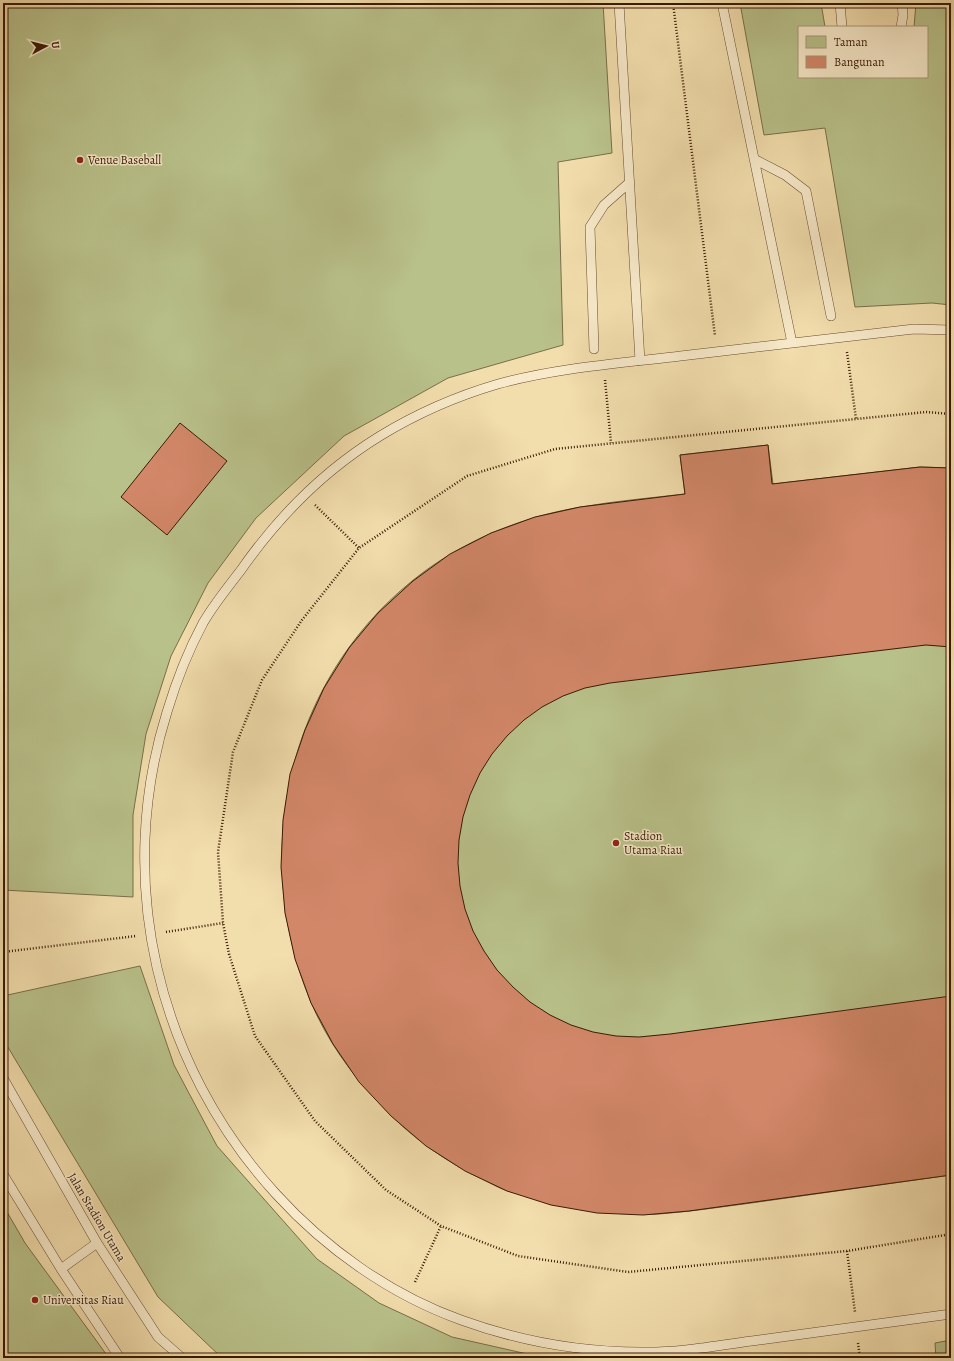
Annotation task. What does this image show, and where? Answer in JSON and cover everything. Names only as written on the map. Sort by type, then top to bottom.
[{"type":"lane","points":[[619,3],[640,361]]},
{"type":"lane","points":[[722,3],[792,343]]},
{"type":"lane","points":[[840,3],[842,26]]},
{"type":"lane","points":[[901,26],[903,15],[902,3]]},
{"type":"lane","points":[[754,159],[785,175],[806,191],[831,316]]},
{"type":"lane","points":[[594,349],[590,227],[604,205],[630,182]]},
{"type":"lane","points":[[951,330],[914,329],[557,371],[496,385],[436,407],[379,437],[329,473],[305,494],[265,536],[204,621],[177,680],[158,742],[147,805],[144,870],[150,934],[164,997],[186,1058],[216,1115],[253,1168],[296,1216],[345,1257],[408,1297],[458,1320],[519,1339],[582,1350],[646,1353],[705,1347],[951,1314]]},
{"type":"lane","name":"Jalan Stadion Utama","points":[[3,1078],[97,1243],[158,1336],[182,1358]]},
{"type":"lane","points":[[3,1174],[61,1269],[120,1358]]},
{"type":"lane","points":[[61,1269],[97,1243]]},
{"type":"path","points":[[673,3],[718,352]]},
{"type":"path","points":[[604,366],[611,443]]},
{"type":"path","points":[[849,372],[856,419]]},
{"type":"path","points":[[951,414],[926,412],[555,448],[467,476],[359,548],[302,620],[262,680],[232,752],[218,852],[223,923],[228,954],[254,1036],[314,1121],[386,1190],[441,1226],[518,1256],[628,1272],[847,1251],[951,1234]]},
{"type":"path","points":[[305,494],[359,548]]},
{"type":"path","points":[[181,929],[223,923]]},
{"type":"path","points":[[3,952],[150,934]]},
{"type":"path","points":[[408,1297],[441,1226]]},
{"type":"path","points":[[847,1251],[852,1281]]},
{"type":"green space","points":[[3,3],[603,3],[612,153],[558,162],[563,345],[448,378],[344,436],[256,518],[208,583],[171,656],[146,734],[133,815],[133,897],[3,890]]},
{"type":"green space","points":[[740,3],[821,3],[825,26],[798,26],[798,78],[928,78],[928,26],[914,26],[916,3],[951,3],[951,305],[932,303],[855,307],[825,128],[764,135]]},
{"type":"green space","name":"Stadion Utama Riau","points":[[768,445],[773,484],[920,467],[951,468],[951,1175],[707,1209],[651,1214],[631,1213],[523,1195],[505,1190],[473,1175],[444,1158],[417,1138],[392,1116],[369,1093],[349,1068],[332,1042],[310,1000],[292,944],[283,887],[283,829],[292,773],[309,719],[335,668],[369,622],[412,581],[450,554],[492,533],[536,517],[558,511],[607,503],[685,494],[680,455]]},
{"type":"green space","points":[[140,966],[174,1065],[217,1146],[317,1259],[379,1303],[452,1337],[545,1358],[222,1358],[158,1297],[3,1039],[3,996]]},
{"type":"green space","name":"Universitas Riau","points":[[3,1205],[25,1243],[109,1358],[3,1358]]},
{"type":"green space","points":[[951,1340],[951,1358],[936,1358],[935,1343]]},
{"type":"building","points":[[180,423],[227,461],[167,535],[121,497]]},
{"type":"building","name":"Stadion Utama Riau","points":[[768,445],[772,484],[920,467],[951,468],[951,647],[926,645],[610,683],[585,688],[563,696],[542,707],[524,720],[507,736],[492,754],[480,773],[470,795],[463,817],[459,840],[458,863],[460,886],[465,909],[473,931],[484,951],[497,970],[513,987],[530,1002],[550,1015],[571,1025],[593,1032],[616,1036],[639,1037],[670,1034],[951,996],[951,1175],[689,1211],[643,1215],[597,1213],[551,1205],[507,1191],[465,1171],[426,1146],[391,1116],[359,1082],[333,1044],[311,1003],[295,959],[285,913],[281,867],[283,820],[290,774],[305,730],[324,688],[349,648],[378,613],[413,581],[450,554],[491,533],[535,517],[580,507],[685,494],[680,455]]},
{"type":"place","name":"Venue Baseball","points":[[80,160]]},
{"type":"place","name":"Stadion Utama Riau","points":[[616,843]]},
{"type":"place","name":"Universitas Riau","points":[[35,1300]]}]
